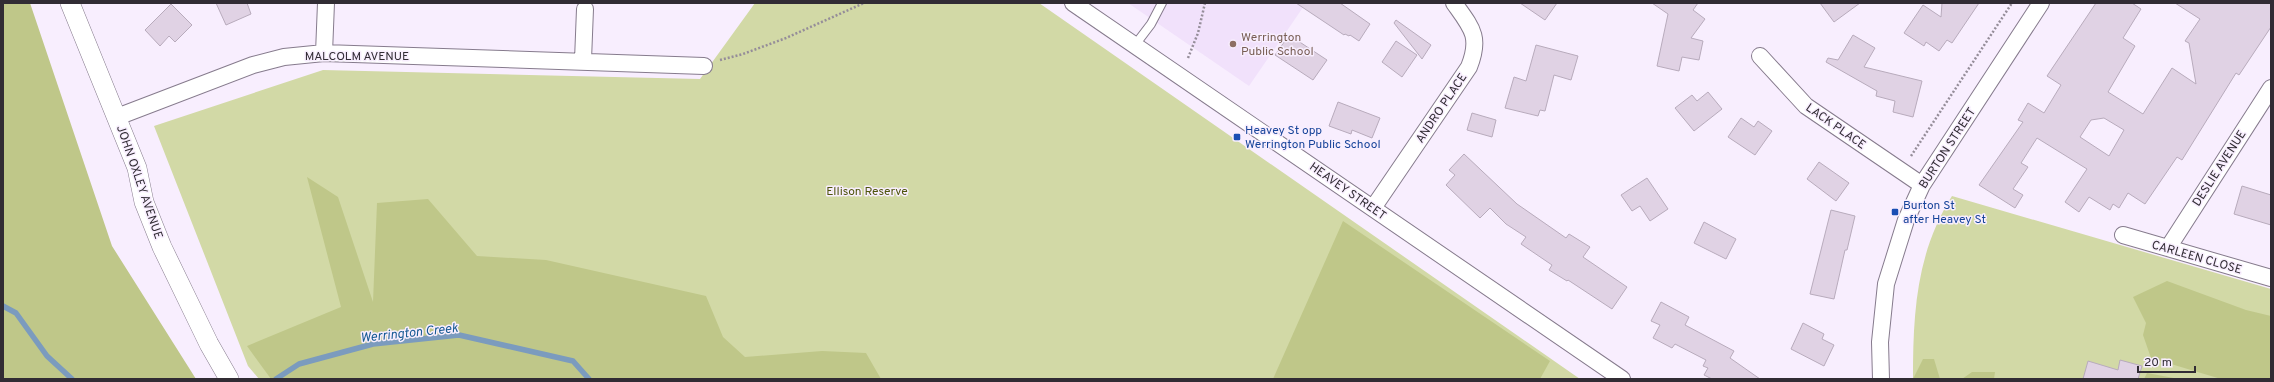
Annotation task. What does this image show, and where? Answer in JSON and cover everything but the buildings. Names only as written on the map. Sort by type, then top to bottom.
[{"type":"street","name":"JOHN OXLEY AVENUE","points":[[70,3],[117,117],[136,168],[144,202],[162,247],[195,317],[226,375]]},
{"type":"street","points":[[324,53],[326,3]]},
{"type":"street","name":"HEAVEY STREET","points":[[1073,3],[1622,379]]},
{"type":"street","name":"ANDRO PLACE","points":[[1373,208],[1470,63],[1475,49],[1475,35],[1454,3]]},
{"type":"street","name":"BURTON STREET","points":[[1881,379],[1880,342],[1886,284],[1906,220],[1922,185],[2041,3]]},
{"type":"street","points":[[583,60],[585,10]]},
{"type":"street","name":"MALCOLM AVENUE","points":[[117,117],[258,63],[284,57],[324,53],[583,60],[704,66]]},
{"type":"street","name":"LACK PLACE","points":[[1760,56],[1806,106],[1922,185]]},
{"type":"street","name":"DESLIE AVENUE","points":[[2168,248],[2271,88]]},
{"type":"street","name":"CARLEEN CLOSE","points":[[2123,235],[2271,278]]},
{"type":"lane","points":[[1135,45],[1151,24],[1162,3]]},
{"type":"path","points":[[704,66],[786,38],[864,3]]},
{"type":"path","points":[[1188,58],[1198,33],[1205,3]]},
{"type":"path","points":[[1909,160],[2012,3]]},
{"type":"shaded area","name":"Werrington Public School","points":[[1128,3],[1306,3],[1249,86]]},
{"type":"green space","points":[[3,3],[30,3],[112,246],[196,379],[3,379]]},
{"type":"green space","name":"Ellison Reserve","points":[[755,3],[1039,3],[1580,379],[259,379],[248,366],[154,126],[323,70],[700,79]]},
{"type":"green space","points":[[307,177],[338,197],[373,302],[377,203],[428,199],[477,256],[546,260],[706,296],[723,337],[745,357],[822,351],[866,353],[881,379],[271,379],[247,346],[341,307]]},
{"type":"green space","points":[[1952,196],[2271,289],[2271,379],[1913,379],[1914,331],[1919,284],[1931,240],[1940,218]]},
{"type":"green space","points":[[1343,221],[1550,361],[1540,379],[1273,379]]},
{"type":"green space","points":[[2167,281],[2246,310],[2271,316],[2271,379],[2221,379],[2151,358],[2143,335],[2146,323],[2133,297]]},
{"type":"green space","points":[[1923,359],[1934,359],[1940,379],[1913,379]]},
{"type":"green space","points":[[1972,372],[1995,372],[1994,379],[1962,379]]},
{"type":"green space","points":[[2147,373],[2179,379],[2144,379]]},
{"type":"waterway","name":"Werrington Creek","points":[[3,306],[16,313],[47,356],[72,379]]},
{"type":"waterway","name":"Werrington Creek","points":[[276,379],[299,364],[373,344],[459,335],[573,361],[589,379]]},
{"type":"place","name":"Werrington Public School","points":[[1233,44]]},
{"type":"place","name":"Heavey St opp Werrington Public School","points":[[1237,137]]},
{"type":"place","name":"Burton St after Heavey St","points":[[1895,212]]}]
